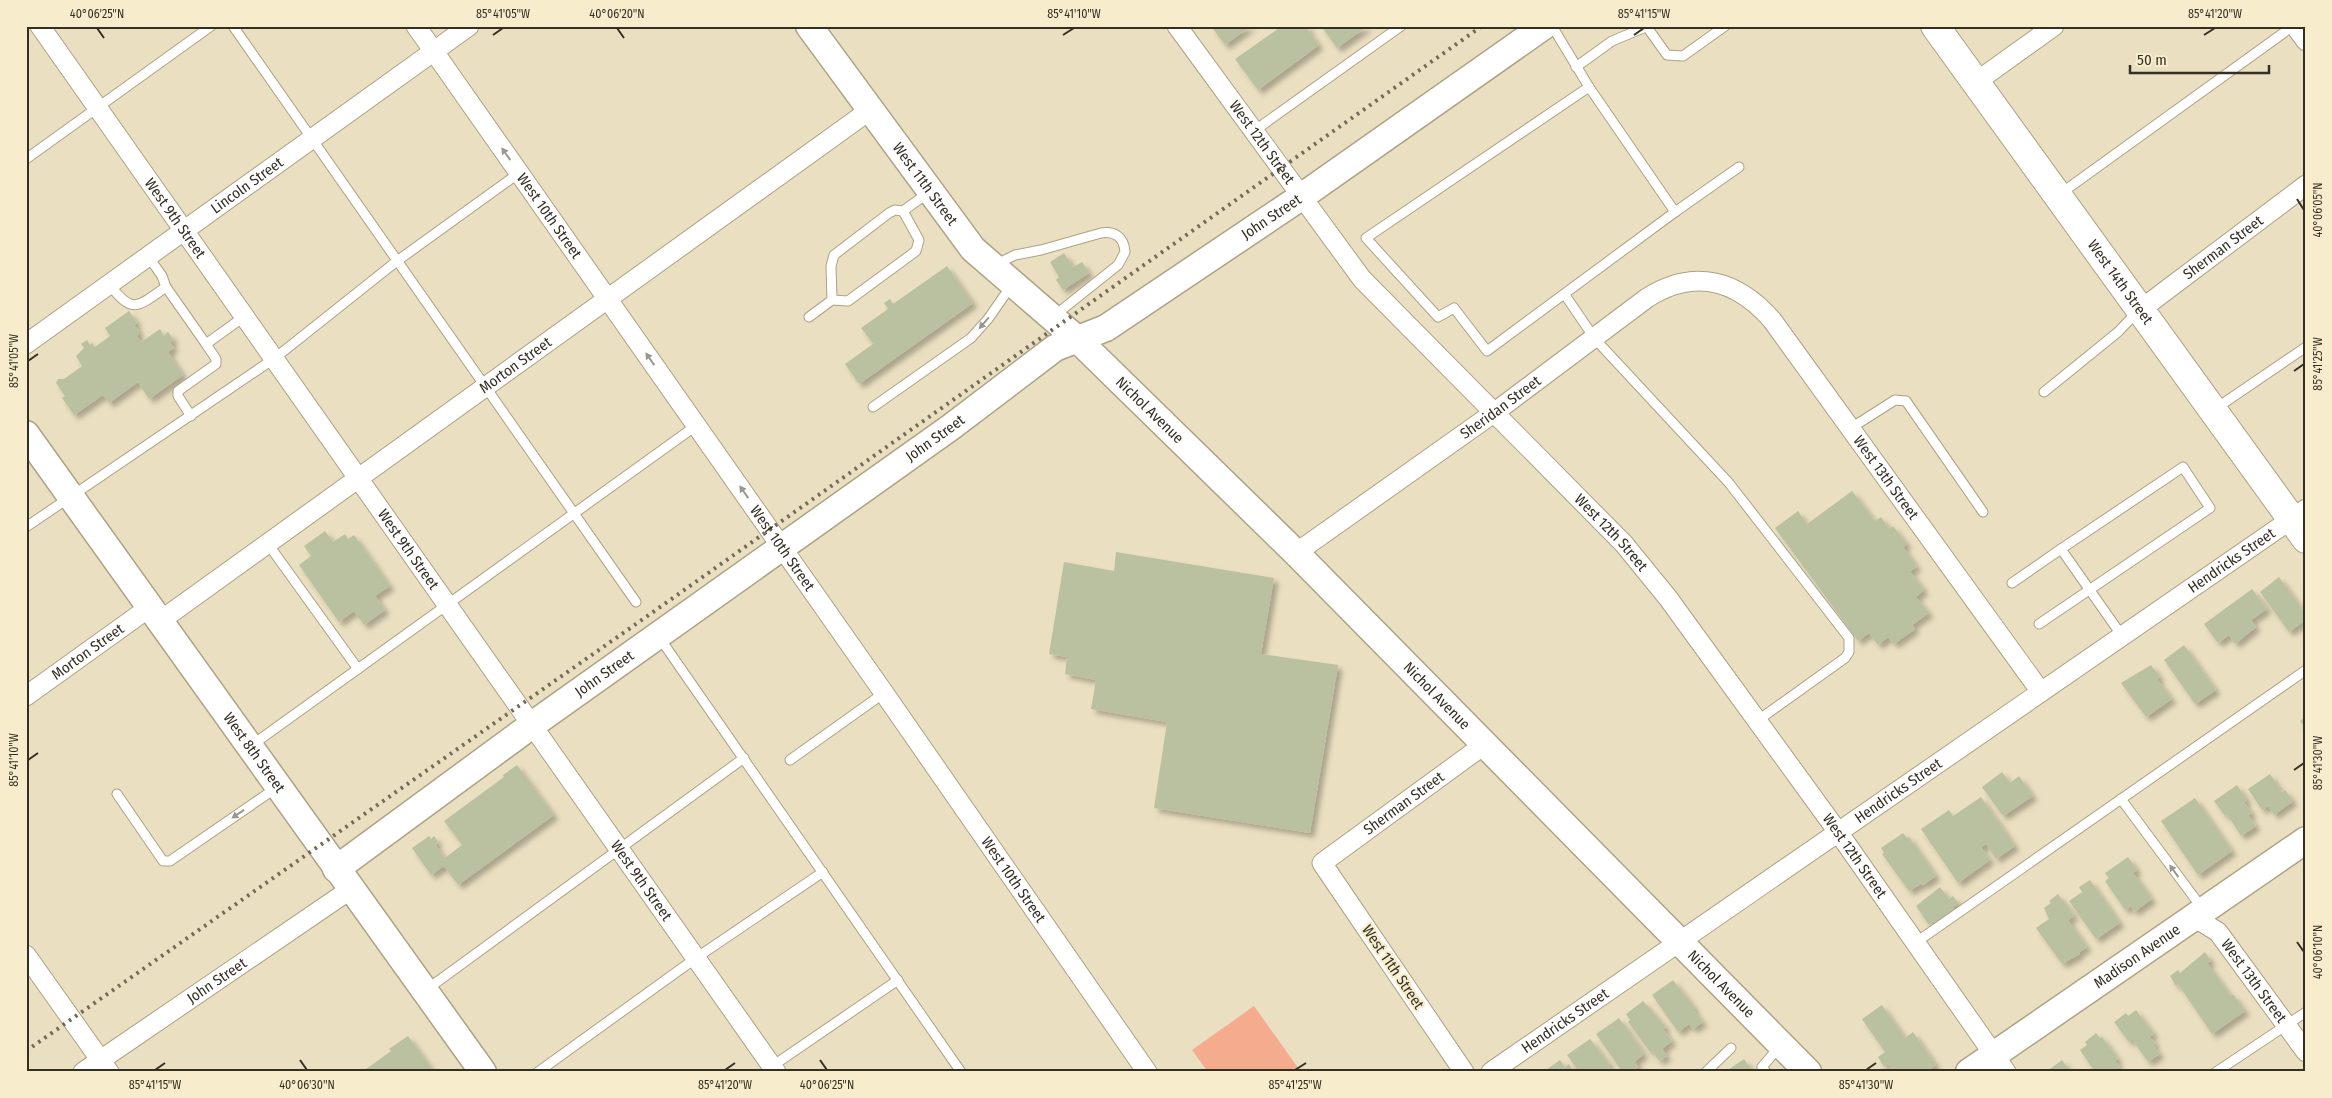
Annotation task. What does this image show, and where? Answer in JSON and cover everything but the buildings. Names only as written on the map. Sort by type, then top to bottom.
[{"type":"main road","name":"West 14th Street","points":[[1935,26],[2213,411],[2301,522]]},
{"type":"street","name":"West 9th Street","points":[[40,26],[696,958],[771,1070]]},
{"type":"street","name":"West 10th Street","points":[[416,26],[782,546],[1147,1072]]},
{"type":"street","name":"Lincoln Street","points":[[26,344],[469,26]]},
{"type":"street","name":"West 11th Street","points":[[809,26],[973,249],[1063,327]]},
{"type":"street","name":"West 12th Street","points":[[1177,26],[1362,279],[1624,544],[1668,598],[1838,832],[1999,1063]]},
{"type":"street","name":"John Street","points":[[83,1072],[104,1066],[344,879],[532,725],[951,427],[1055,348],[1063,327],[1106,328],[1301,197],[1544,26]]},
{"type":"street","points":[[1976,82],[2054,26]]},
{"type":"street","points":[[2294,26],[2306,41]]},
{"type":"street","name":"Morton Street","points":[[26,696],[268,544],[870,110]]},
{"type":"street","name":"Sherman Street","points":[[2140,310],[2306,185]]},
{"type":"street","name":"Sheridan Street","points":[[1296,553],[1495,412],[1654,293],[1669,286],[1691,282],[1713,282]]},
{"type":"street","name":"West 13th Street","points":[[1713,282],[1734,289],[1758,303],[1851,428],[2041,692]]},
{"type":"street","name":"Nichol Avenue","points":[[1063,327],[1296,553],[1808,1072]]},
{"type":"street","name":"West 8th Street","points":[[26,434],[483,1072]]},
{"type":"street","name":"Hendricks Street","points":[[1491,1072],[2122,636],[2301,522]]},
{"type":"street","name":"Sherman Street","points":[[1322,863],[1485,744]]},
{"type":"street","name":"Madison Avenue","points":[[1969,1072],[1999,1063],[2198,914],[2306,840]]},
{"type":"street","name":"West 11th Street","points":[[1322,863],[1464,1072]]},
{"type":"street","name":"West 13th Street","points":[[2198,914],[2218,932],[2306,1052]]},
{"type":"street","points":[[26,955],[104,1066]]},
{"type":"lane","points":[[26,159],[211,26]]},
{"type":"lane","points":[[233,26],[636,602]]},
{"type":"lane","points":[[1254,131],[1401,26]]},
{"type":"lane","points":[[1552,26],[1589,87],[1675,212]]},
{"type":"lane","points":[[1576,67],[1612,41],[1648,27],[1667,55],[1683,56],[1726,26]]},
{"type":"lane","points":[[2058,195],[2294,26]]},
{"type":"lane","points":[[1589,87],[1366,238],[1438,318],[1454,308],[1487,351],[1675,212],[1739,168]]},
{"type":"lane","points":[[26,527],[70,495],[191,416],[275,358],[397,261],[519,173]]},
{"type":"lane","points":[[832,300],[832,266],[834,255],[890,212],[894,210],[903,211],[930,191]]},
{"type":"lane","points":[[809,317],[832,300],[848,301],[916,251],[919,240],[903,211]]},
{"type":"lane","points":[[992,266],[1015,255],[1041,250],[1101,232],[1117,234],[1122,239],[1125,252],[1118,265],[1063,327]]},
{"type":"lane","points":[[148,256],[162,276],[166,287],[216,359],[216,364],[178,391],[178,396],[191,416]]},
{"type":"lane","points":[[109,284],[123,301],[135,305],[142,303],[166,287]]},
{"type":"lane","points":[[873,406],[971,338],[988,319],[1013,284]]},
{"type":"lane","points":[[1565,295],[1594,339],[1729,483],[1849,638],[1849,652],[1845,658],[1757,721]]},
{"type":"lane","points":[[2044,392],[2118,332],[2140,310]]},
{"type":"lane","points":[[206,344],[245,316]]},
{"type":"lane","points":[[2213,411],[2306,346]]},
{"type":"lane","points":[[1851,428],[1895,400],[1906,402],[1983,512]]},
{"type":"lane","points":[[249,746],[448,605],[696,425]]},
{"type":"lane","points":[[2012,583],[2183,467],[2210,508],[2040,624]]},
{"type":"lane","points":[[268,544],[358,669]]},
{"type":"lane","points":[[2061,549],[2122,636]]},
{"type":"lane","points":[[657,635],[961,1072]]},
{"type":"lane","points":[[1915,942],[2306,670]]},
{"type":"lane","points":[[790,760],[884,693]]},
{"type":"lane","points":[[425,990],[744,758]]},
{"type":"lane","points":[[117,794],[163,861],[170,861],[279,787]]},
{"type":"lane","points":[[2121,799],[2198,914]]},
{"type":"lane","points":[[538,1072],[696,958],[823,872]]},
{"type":"lane","points":[[771,1070],[898,980]]},
{"type":"lane","points":[[2216,1072],[2306,1012]]},
{"type":"lane","points":[[1766,1072],[1762,1067],[1781,1045]]},
{"type":"lane","points":[[1706,1072],[1732,1048]]},
{"type":"shaded area","points":[[1254,1006],[1301,1072],[1208,1072],[1192,1050]]},
{"type":"railway","points":[[26,1051],[646,617],[1482,26]]}]
